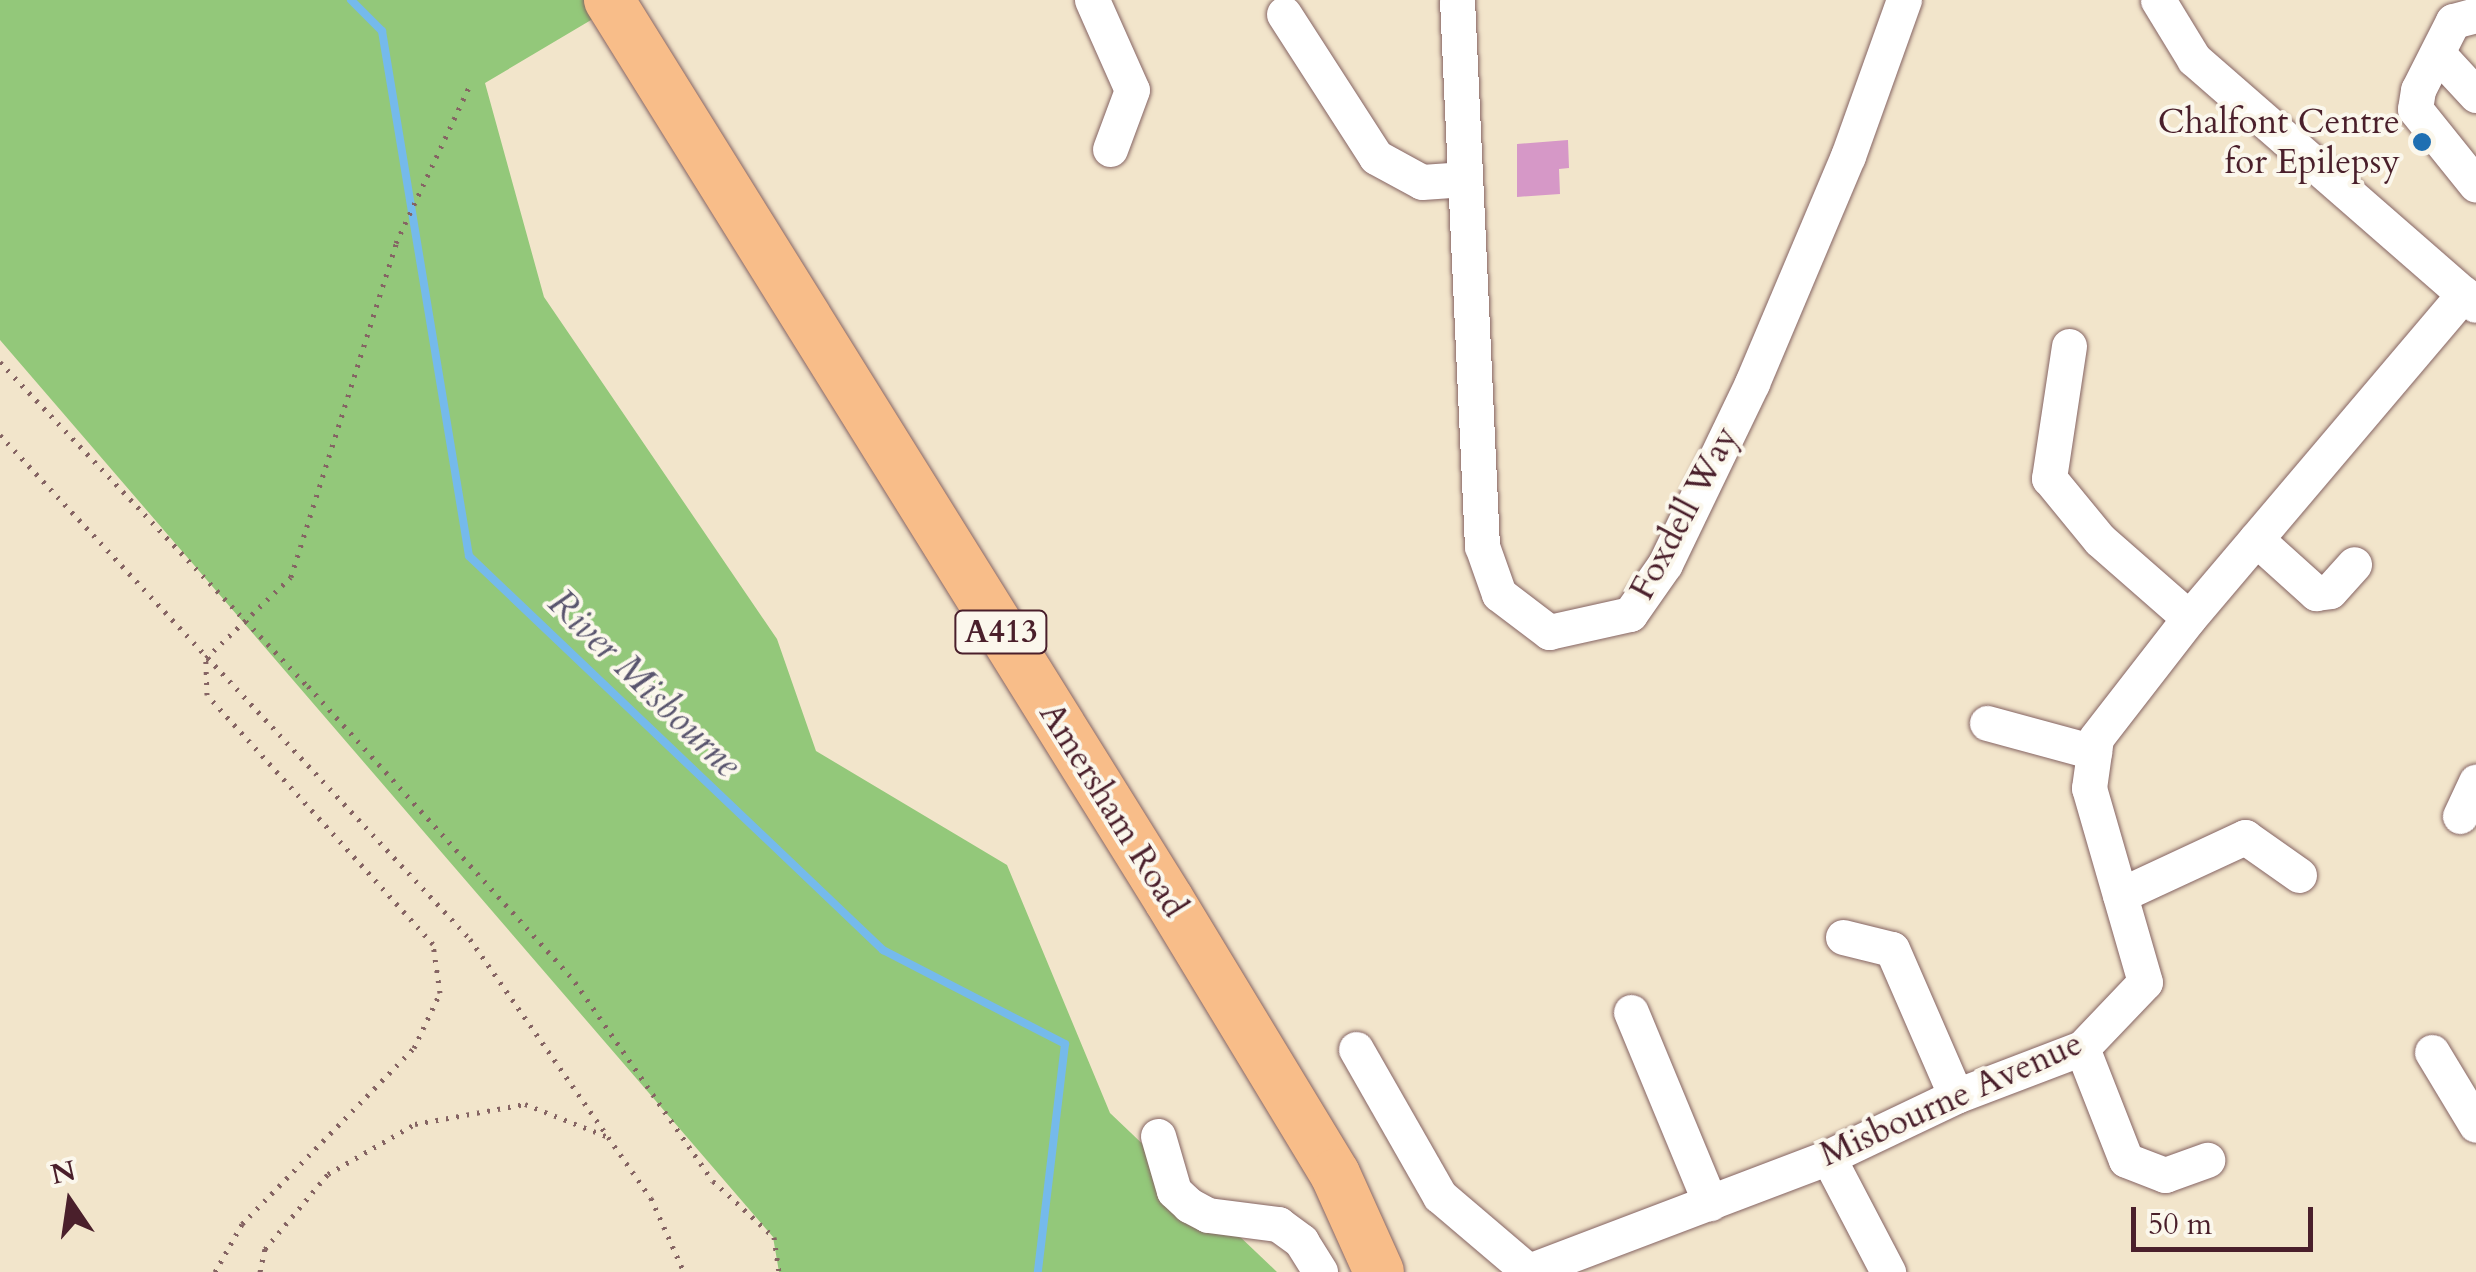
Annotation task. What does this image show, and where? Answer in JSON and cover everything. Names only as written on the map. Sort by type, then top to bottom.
[{"type":"highway","name":"Amersham Road","points":[[615,2],[1335,1174],[1379,1272]]},
{"type":"street","name":"Foxdell Way","points":[[1457,0],[1482,546],[1499,594],[1548,632],[1630,614],[1665,564],[1752,383],[1848,156],[1904,0]]},
{"type":"street","points":[[2158,0],[2194,58],[2470,299]]},
{"type":"street","points":[[1093,2],[1132,90],[1110,149]]},
{"type":"street","points":[[1284,14],[1376,157],[1422,182],[1465,179]]},
{"type":"street","points":[[2476,15],[2453,21],[2415,109],[2476,185]]},
{"type":"street","points":[[2438,54],[2476,96]]},
{"type":"street","name":"Misbourne Avenue","points":[[1527,1272],[1828,1157],[1956,1096],[2082,1048],[2145,982],[2089,788],[2096,738],[2188,618],[2256,538],[2470,299]]},
{"type":"street","points":[[2070,346],[2050,478],[2100,540],[2188,618]]},
{"type":"street","points":[[2256,538],[2316,593],[2330,591],[2354,564]]},
{"type":"street","points":[[1987,722],[2094,752]]},
{"type":"street","points":[[2460,816],[2476,782]]},
{"type":"street","points":[[2120,895],[2244,837],[2299,875]]},
{"type":"street","points":[[1843,936],[1892,949],[1956,1096]]},
{"type":"street","points":[[1632,1012],[1710,1203]]},
{"type":"street","points":[[2082,1048],[2126,1160],[2166,1175],[2207,1160]]},
{"type":"street","points":[[1356,1049],[1440,1196],[1527,1272]]},
{"type":"street","points":[[2432,1052],[2476,1125]]},
{"type":"street","points":[[1158,1136],[1174,1191],[1188,1204],[1208,1215],[1278,1224],[1301,1241],[1320,1272]]},
{"type":"street","points":[[1828,1157],[1888,1272]]},
{"type":"path","points":[[206,658],[291,577],[396,243],[470,85]]},
{"type":"path","points":[[0,362],[246,622],[576,982],[713,1181],[774,1237],[778,1272]]},
{"type":"path","points":[[0,435],[470,939],[651,1198],[684,1272]]},
{"type":"path","points":[[206,658],[208,696],[433,944],[440,993],[414,1048],[242,1224],[215,1272]]},
{"type":"path","points":[[260,1272],[265,1249],[328,1174],[415,1124],[525,1104],[609,1138]]},
{"type":"green space","points":[[0,0],[609,0],[613,7],[485,83],[544,297],[777,639],[816,751],[1007,865],[1110,1113],[1277,1272],[779,1272],[773,1237],[0,340]]},
{"type":"building","points":[[1568,140],[1569,168],[1559,169],[1560,194],[1517,197],[1517,144]]},
{"type":"waterway","name":"River Misbourne","points":[[351,0],[382,31],[469,556],[883,950],[1065,1044],[1038,1272]]},
{"type":"place","name":"Chalfont Centre for Epilepsy","points":[[2422,142]]}]
